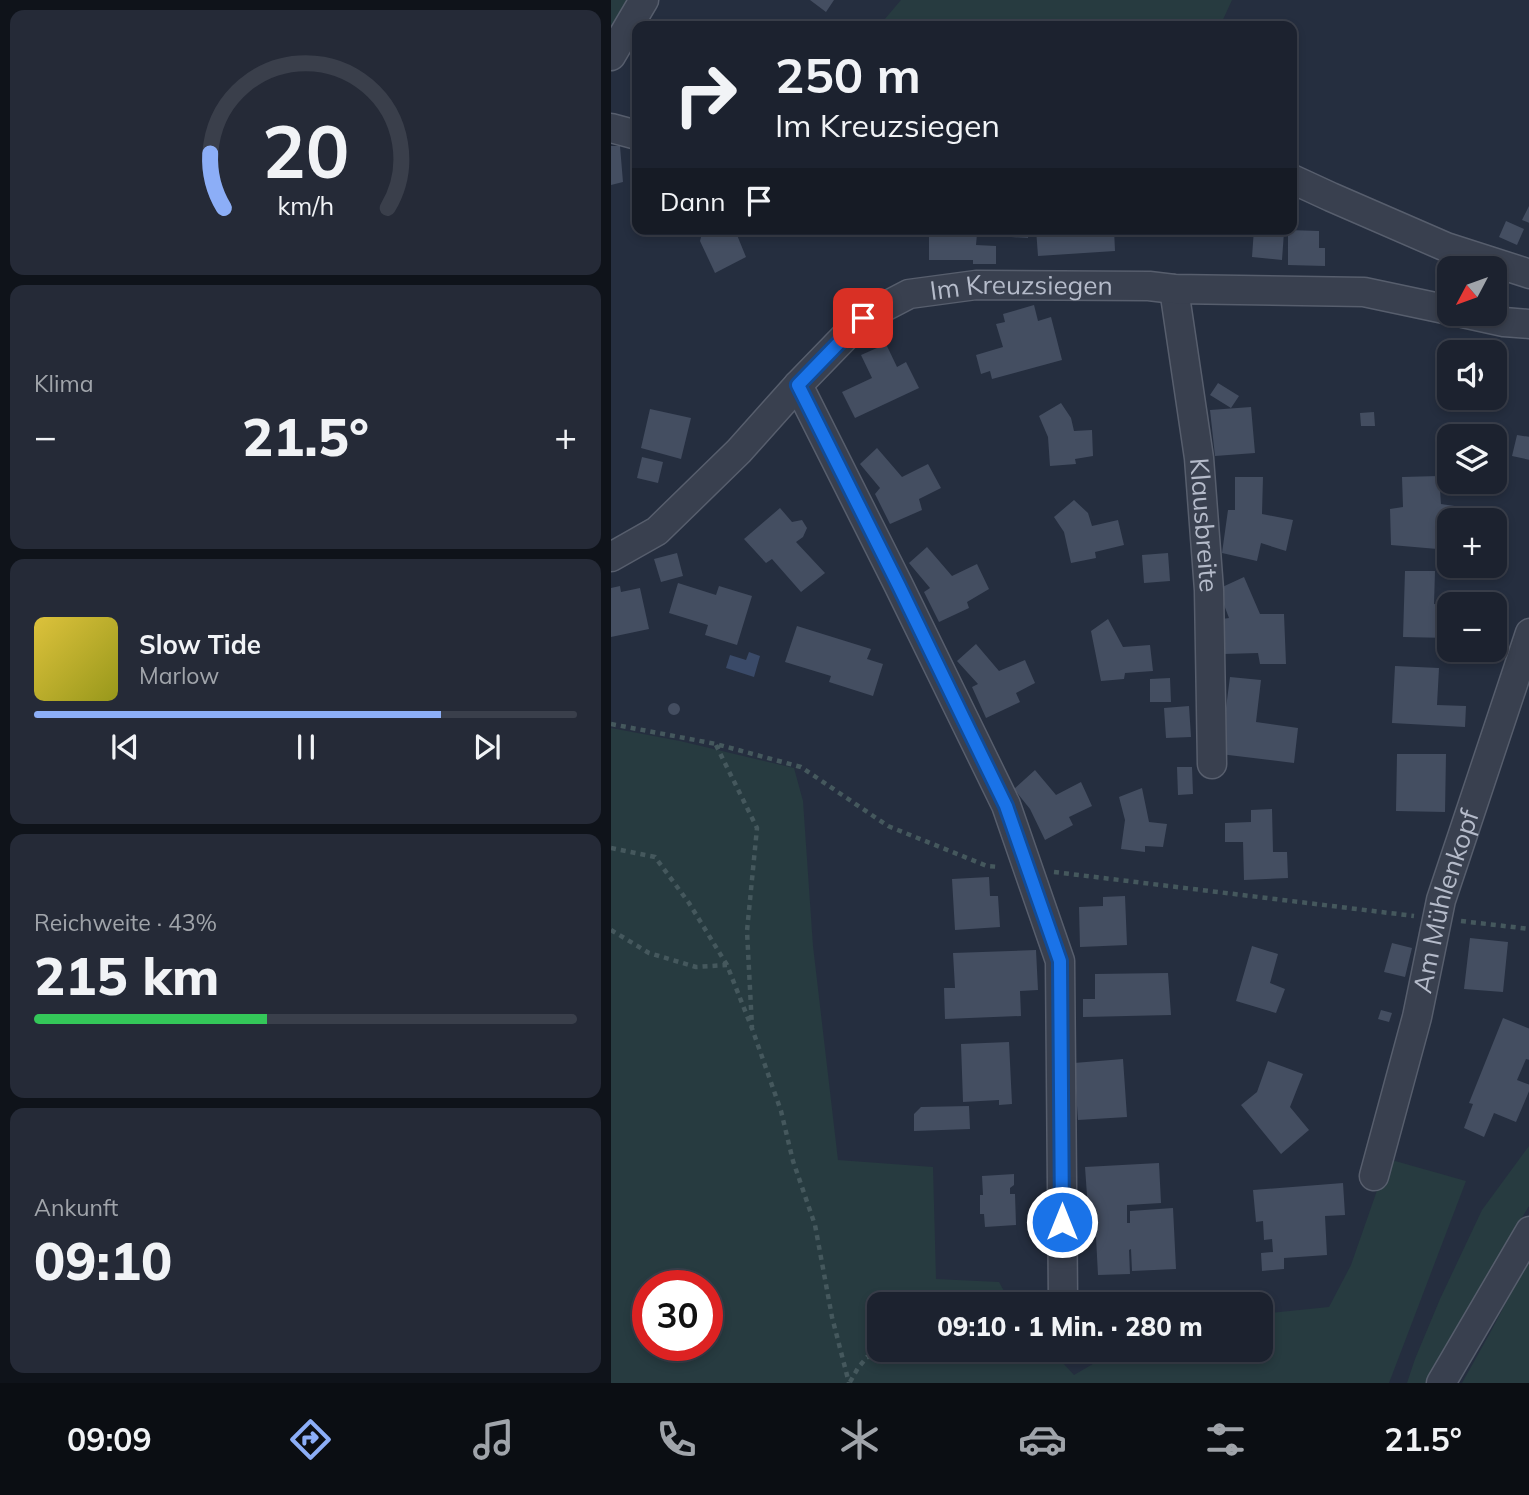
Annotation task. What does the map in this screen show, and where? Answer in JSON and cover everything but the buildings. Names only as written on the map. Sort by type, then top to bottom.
[{"type":"street","points":[[611,55],[644,0]]},
{"type":"street","points":[[611,128],[632,134]]},
{"type":"street","points":[[1297,180],[1446,247],[1529,274]]},
{"type":"street","name":"Im Kreuzsiegen","points":[[611,557],[657,531],[739,451],[863,318],[909,293],[976,285],[1148,286],[1174,289],[1364,292],[1437,307]]},
{"type":"street","name":"Klausbreite","points":[[1174,289],[1200,471],[1209,590],[1212,764]]},
{"type":"street","points":[[1507,322],[1529,324]]},
{"type":"street","points":[[798,385],[1006,806],[1060,961],[1063,1292]]},
{"type":"street","name":"Am Mühlenkopf","points":[[1374,1176],[1417,1017],[1441,900],[1529,633]]},
{"type":"street","points":[[1441,1383],[1529,1231]]},
{"type":"path","points":[[611,724],[716,744],[801,767],[888,826],[987,866],[1529,929]]},
{"type":"path","points":[[716,744],[757,828],[747,931],[753,1031]]},
{"type":"path","points":[[611,848],[655,857],[689,903],[727,965],[781,1111],[793,1161],[815,1224],[832,1317],[849,1383]]},
{"type":"path","points":[[611,930],[649,953],[684,964],[696,967],[727,965]]},
{"type":"path","points":[[849,1383],[867,1358]]},
{"type":"green space","points":[[611,0],[630,0],[611,31]]},
{"type":"green space","points":[[901,0],[1232,0],[1222,21],[883,21]]},
{"type":"green space","points":[[611,728],[794,768],[803,801],[813,946],[838,1160],[933,1167],[936,1279],[999,1282],[1004,1292],[867,1292],[867,1362],[1062,1362],[1074,1375],[1096,1362],[1273,1362],[1273,1313],[1329,1307],[1351,1265],[1388,1159],[1466,1181],[1389,1383],[611,1383]]},
{"type":"green space","points":[[1529,1146],[1529,1206],[1431,1383],[1407,1383],[1440,1299],[1482,1210]]},
{"type":"green space","points":[[1529,1259],[1529,1383],[1462,1383],[1490,1333]]},
{"type":"water","points":[[749,652],[760,656],[754,677],[726,668],[730,655],[746,660]]},
{"type":"route","points":[[863,318],[798,385],[1006,806],[1060,961],[1062,1222]]}]
